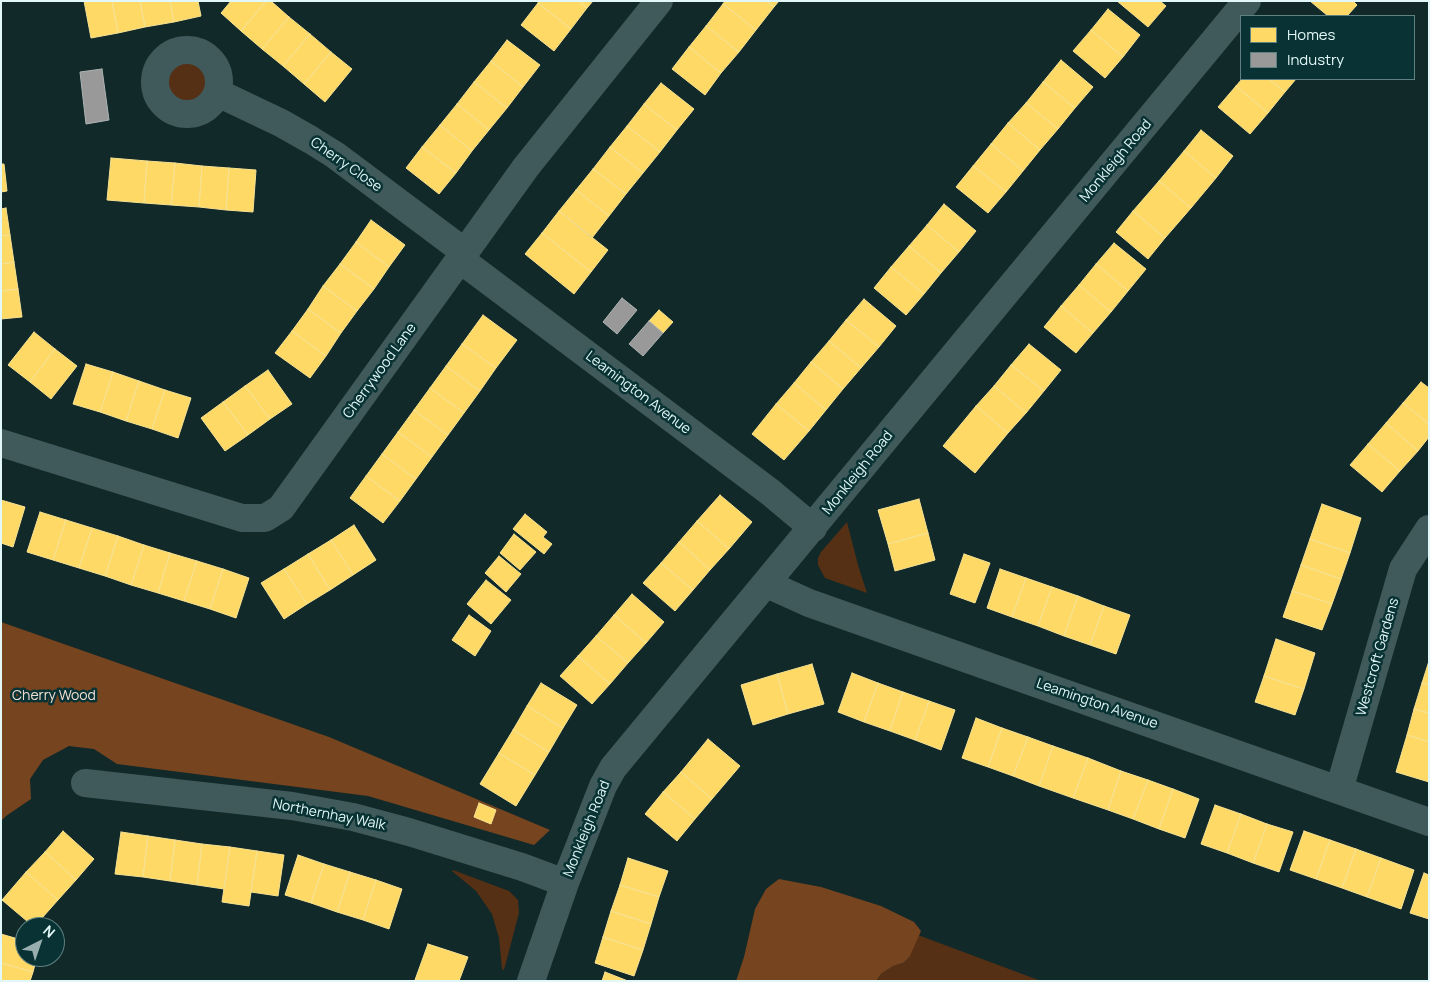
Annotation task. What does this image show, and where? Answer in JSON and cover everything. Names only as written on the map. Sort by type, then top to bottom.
[{"type":"street","name":"Cherrywood Lane","points":[[1,443],[242,518],[265,518],[281,508],[526,167],[659,1]]},
{"type":"street","name":"Monkleigh Road","points":[[531,981],[565,883],[603,786],[613,768],[1247,1]]},
{"type":"street","name":"Cherry Close","points":[[218,93],[281,123],[319,145],[463,256]]},
{"type":"street","name":"Leamington Avenue","points":[[463,256],[770,492],[813,528]]},
{"type":"street","name":"Westcroft Gardens","points":[[1339,790],[1403,569],[1429,529]]},
{"type":"street","name":"Leamington Avenue","points":[[767,584],[809,603],[1429,822]]},
{"type":"street","name":"Northernhay Walk","points":[[85,783],[292,806],[353,817],[522,867],[565,883]]},
{"type":"shaded area","points":[[187,61],[202,67],[208,82],[202,97],[187,103],[172,97],[166,82],[172,67]]},
{"type":"shaded area","points":[[847,522],[867,593],[825,578],[818,565],[818,558],[821,552]]},
{"type":"shaded area","points":[[453,870],[509,891],[518,900],[519,913],[504,970],[502,969],[499,938],[492,914],[476,891]]},
{"type":"shaded area","points":[[918,935],[1041,981],[876,981],[881,974],[893,966],[903,963]]},
{"type":"green space","name":"Cherry Wood","points":[[1,622],[329,737],[550,830],[534,845],[368,796],[117,764],[94,749],[69,746],[43,760],[30,779],[31,799],[1,821]]},
{"type":"green space","points":[[779,879],[821,887],[881,906],[914,922],[921,931],[910,956],[903,963],[893,966],[881,974],[876,981],[736,981],[744,957],[755,909],[766,889]]},
{"type":"building: Homes","points":[[84,1],[112,1],[118,33],[91,38]]},
{"type":"building: Homes","points":[[112,1],[140,1],[145,27],[118,33]]},
{"type":"building: Homes","points":[[140,1],[170,1],[174,22],[145,27]]},
{"type":"building: Homes","points":[[170,1],[198,1],[201,16],[174,22]]},
{"type":"building: Homes","points":[[231,1],[266,1],[241,31],[221,13]]},
{"type":"building: Homes","points":[[266,1],[271,1],[289,17],[262,49],[241,31]]},
{"type":"building: Homes","points":[[539,1],[579,1],[587,8],[571,29],[538,3]]},
{"type":"building: Homes","points":[[579,1],[593,1],[587,8]]},
{"type":"building: Homes","points":[[725,1],[766,1],[774,7],[756,30],[723,4]]},
{"type":"building: Homes","points":[[766,1],[779,1],[774,7]]},
{"type":"building: Homes","points":[[1117,1],[1160,1],[1166,6],[1148,27]]},
{"type":"building: Homes","points":[[1310,1],[1353,1],[1357,5],[1348,15],[1327,15]]},
{"type":"building: Homes","points":[[538,3],[571,29],[554,51],[521,25]]},
{"type":"building: Homes","points":[[723,4],[756,30],[739,52],[706,26]]},
{"type":"building: Homes","points":[[1108,9],[1140,35],[1123,57],[1091,30]]},
{"type":"building: Homes","points":[[289,17],[310,34],[283,66],[262,49]]},
{"type":"building: Homes","points":[[706,26],[739,52],[721,73],[689,47]]},
{"type":"building: Homes","points":[[1091,30],[1123,57],[1105,78],[1073,51]]},
{"type":"building: Homes","points":[[310,34],[331,52],[304,84],[283,66]]},
{"type":"building: Homes","points":[[507,40],[540,65],[523,87],[491,61]]},
{"type":"building: Homes","points":[[689,47],[721,73],[705,95],[672,69]]},
{"type":"building: Homes","points":[[331,52],[352,69],[325,102],[304,84]]},
{"type":"building: Homes","points":[[1061,60],[1093,87],[1075,108],[1043,82]]},
{"type":"building: Homes","points":[[491,61],[523,87],[507,108],[474,82]]},
{"type":"building: Homes","points":[[1241,80],[1270,80],[1285,92],[1268,113],[1236,86]]},
{"type":"building: Homes","points":[[1270,80],[1295,80],[1285,92]]},
{"type":"building: Homes","points":[[474,82],[507,108],[489,130],[457,104]]},
{"type":"building: Homes","points":[[1043,82],[1075,108],[1058,129],[1026,103]]},
{"type":"building: Homes","points":[[661,83],[694,109],[677,130],[644,104]]},
{"type":"building: Homes","points":[[1236,86],[1268,113],[1250,134],[1218,107]]},
{"type":"building: Homes","points":[[1026,103],[1058,129],[1040,150],[1008,123]]},
{"type":"building: Homes","points":[[457,104],[489,130],[472,151],[440,125]]},
{"type":"building: Homes","points":[[644,104],[677,130],[660,152],[627,126]]},
{"type":"building: Homes","points":[[1008,123],[1040,150],[1023,171],[991,144]]},
{"type":"building: Homes","points":[[440,125],[472,151],[456,173],[422,147]]},
{"type":"building: Homes","points":[[627,126],[660,152],[643,173],[610,147]]},
{"type":"building: Homes","points":[[1201,130],[1233,156],[1216,178],[1184,151]]},
{"type":"building: Homes","points":[[991,144],[1023,171],[1006,192],[973,166]]},
{"type":"building: Homes","points":[[422,147],[456,173],[439,194],[406,168]]},
{"type":"building: Homes","points":[[610,147],[643,173],[626,194],[593,169]]},
{"type":"building: Homes","points":[[1184,151],[1216,178],[1191,208],[1159,181]]},
{"type":"building: Homes","points":[[111,158],[147,161],[144,203],[107,200]]},
{"type":"building: Homes","points":[[147,161],[175,163],[171,205],[144,203]]},
{"type":"building: Homes","points":[[175,163],[202,166],[199,207],[171,205]]},
{"type":"building: Homes","points":[[1,164],[4,164],[7,191],[1,192]]},
{"type":"building: Homes","points":[[202,166],[229,168],[226,210],[199,207]]},
{"type":"building: Homes","points":[[973,166],[1006,192],[988,213],[956,187]]},
{"type":"building: Homes","points":[[229,168],[256,170],[253,212],[226,210]]},
{"type":"building: Homes","points":[[593,169],[626,194],[609,216],[576,190]]},
{"type":"building: Homes","points":[[1159,181],[1191,208],[1165,238],[1133,211]]},
{"type":"building: Homes","points":[[576,190],[609,216],[592,238],[559,211]]},
{"type":"building: Homes","points":[[944,204],[976,231],[959,252],[927,225]]},
{"type":"building: Homes","points":[[6,208],[10,235],[1,236],[1,209]]},
{"type":"building: Homes","points":[[559,211],[608,250],[591,272],[542,233]]},
{"type":"building: Homes","points":[[1133,211],[1165,238],[1148,259],[1116,232]]},
{"type":"building: Homes","points":[[371,220],[405,245],[389,267],[356,242]]},
{"type":"building: Homes","points":[[927,225],[959,252],[941,273],[909,246]]},
{"type":"building: Homes","points":[[542,233],[591,272],[574,294],[525,254]]},
{"type":"building: Homes","points":[[10,235],[14,262],[1,264],[1,236]]},
{"type":"building: Homes","points":[[356,242],[389,267],[374,289],[340,264]]},
{"type":"building: Homes","points":[[1114,243],[1146,269],[1128,291],[1096,264]]},
{"type":"building: Homes","points":[[909,246],[941,273],[924,294],[891,267]]},
{"type":"building: Homes","points":[[14,262],[18,289],[1,291],[1,264]]},
{"type":"building: Homes","points":[[340,264],[374,289],[357,311],[323,286]]},
{"type":"building: Homes","points":[[1096,264],[1128,291],[1111,312],[1079,285]]},
{"type":"building: Homes","points":[[891,267],[924,294],[906,315],[874,288]]},
{"type":"building: Homes","points":[[1079,285],[1111,312],[1093,333],[1061,306]]},
{"type":"building: Homes","points":[[323,286],[357,311],[341,333],[308,309]]},
{"type":"building: Homes","points":[[18,289],[22,317],[1,319],[1,291]]},
{"type":"building: Homes","points":[[864,299],[896,326],[879,347],[846,320]]},
{"type":"building: Homes","points":[[1061,306],[1093,333],[1076,353],[1044,327]]},
{"type":"building: Homes","points":[[308,309],[341,333],[326,356],[292,331]]},
{"type":"building: Homes","points":[[659,310],[673,322],[663,333],[649,321]]},
{"type":"building: Homes","points":[[483,315],[517,340],[496,368],[462,344]]},
{"type":"building: Homes","points":[[846,320],[879,347],[861,368],[829,341]]},
{"type":"building: Homes","points":[[292,331],[326,356],[310,378],[275,353]]},
{"type":"building: Homes","points":[[34,332],[55,349],[30,382],[8,365]]},
{"type":"building: Homes","points":[[829,341],[861,368],[843,389],[811,362]]},
{"type":"building: Homes","points":[[462,344],[496,368],[480,391],[446,366]]},
{"type":"building: Homes","points":[[1029,344],[1061,370],[1044,391],[1011,365]]},
{"type":"building: Homes","points":[[55,349],[77,366],[51,399],[30,382]]},
{"type":"building: Homes","points":[[811,362],[843,389],[826,410],[794,383]]},
{"type":"building: Homes","points":[[86,364],[113,372],[100,412],[73,404]]},
{"type":"building: Homes","points":[[1011,365],[1044,391],[1026,413],[994,386]]},
{"type":"building: Homes","points":[[446,366],[480,391],[464,413],[430,388]]},
{"type":"building: Homes","points":[[268,370],[292,404],[270,419],[245,386]]},
{"type":"building: Homes","points":[[113,372],[139,381],[126,421],[100,412]]},
{"type":"building: Homes","points":[[139,381],[165,390],[152,429],[126,421]]},
{"type":"building: Homes","points":[[1421,382],[1429,388],[1429,424],[1403,403]]},
{"type":"building: Homes","points":[[794,383],[826,410],[809,431],[776,404]]},
{"type":"building: Homes","points":[[245,386],[270,419],[248,435],[223,402]]},
{"type":"building: Homes","points":[[994,386],[1026,413],[1008,433],[976,406]]},
{"type":"building: Homes","points":[[430,388],[464,413],[448,435],[414,410]]},
{"type":"building: Homes","points":[[165,390],[191,398],[178,438],[152,429]]},
{"type":"building: Homes","points":[[223,402],[248,435],[225,451],[201,418]]},
{"type":"building: Homes","points":[[1403,403],[1429,424],[1429,437],[1418,451],[1386,423]]},
{"type":"building: Homes","points":[[776,404],[809,431],[784,460],[752,434]]},
{"type":"building: Homes","points":[[976,406],[1008,433],[975,473],[943,446]]},
{"type":"building: Homes","points":[[414,410],[448,435],[432,457],[398,432]]},
{"type":"building: Homes","points":[[1386,423],[1418,451],[1400,471],[1368,444]]},
{"type":"building: Homes","points":[[398,432],[432,457],[416,479],[382,454]]},
{"type":"building: Homes","points":[[1368,444],[1400,471],[1382,492],[1350,465]]},
{"type":"building: Homes","points":[[382,454],[416,479],[400,501],[366,476]]},
{"type":"building: Homes","points":[[366,476],[400,501],[383,523],[350,498]]},
{"type":"building: Homes","points":[[720,495],[752,522],[729,549],[697,521]]},
{"type":"building: Homes","points":[[919,499],[928,533],[888,544],[878,510]]},
{"type":"building: Homes","points":[[1,500],[25,507],[13,547],[1,543]]},
{"type":"building: Homes","points":[[1322,504],[1361,518],[1350,553],[1310,539]]},
{"type":"building: Homes","points":[[40,512],[66,520],[53,560],[27,552]]},
{"type":"building: Homes","points":[[525,514],[547,532],[543,537],[552,544],[544,554],[513,529]]},
{"type":"building: Homes","points":[[66,520],[92,528],[79,568],[53,560]]},
{"type":"building: Homes","points":[[697,521],[729,549],[710,570],[679,542]]},
{"type":"building: Homes","points":[[354,525],[376,560],[353,575],[331,540]]},
{"type":"building: Homes","points":[[92,528],[118,536],[105,576],[79,568]]},
{"type":"building: Homes","points":[[928,533],[935,560],[895,571],[888,544]]},
{"type":"building: Homes","points":[[514,534],[536,552],[520,570],[500,553]]},
{"type":"building: Homes","points":[[118,536],[144,545],[131,585],[105,576]]},
{"type":"building: Homes","points":[[1310,539],[1350,553],[1341,579],[1301,565]]},
{"type":"building: Homes","points":[[331,540],[353,575],[330,590],[308,554]]},
{"type":"building: Homes","points":[[679,542],[710,570],[693,590],[661,563]]},
{"type":"building: Homes","points":[[144,545],[170,553],[158,593],[131,585]]},
{"type":"building: Homes","points":[[170,553],[197,561],[184,601],[158,593]]},
{"type":"building: Homes","points":[[308,554],[330,590],[307,604],[284,569]]},
{"type":"building: Homes","points":[[964,554],[990,563],[975,603],[950,594]]},
{"type":"building: Homes","points":[[499,556],[521,574],[506,592],[485,573]]},
{"type":"building: Homes","points":[[197,561],[223,569],[210,609],[184,601]]},
{"type":"building: Homes","points":[[661,563],[693,590],[675,611],[643,583]]},
{"type":"building: Homes","points":[[1301,565],[1341,579],[1332,604],[1292,591]]},
{"type":"building: Homes","points":[[223,569],[249,578],[236,618],[210,609]]},
{"type":"building: Homes","points":[[284,569],[307,604],[284,619],[261,583]]},
{"type":"building: Homes","points":[[1000,569],[1026,578],[1012,617],[987,608]]},
{"type":"building: Homes","points":[[1026,578],[1052,587],[1038,626],[1012,617]]},
{"type":"building: Homes","points":[[486,580],[511,600],[491,624],[467,604]]},
{"type":"building: Homes","points":[[1052,587],[1078,596],[1064,636],[1038,626]]},
{"type":"building: Homes","points":[[1292,591],[1332,604],[1322,630],[1283,617]]},
{"type":"building: Homes","points":[[632,594],[664,622],[646,643],[614,615]]},
{"type":"building: Homes","points":[[1078,596],[1104,606],[1090,645],[1064,636]]},
{"type":"building: Homes","points":[[1104,606],[1130,615],[1116,654],[1090,645]]},
{"type":"building: Homes","points":[[469,615],[491,631],[475,656],[452,640]]},
{"type":"building: Homes","points":[[614,615],[646,643],[628,663],[596,636]]},
{"type":"building: Homes","points":[[596,636],[628,663],[610,684],[578,656]]},
{"type":"building: Homes","points":[[1276,639],[1315,653],[1304,689],[1264,676]]},
{"type":"building: Homes","points":[[578,656],[610,684],[592,704],[560,676]]},
{"type":"building: Homes","points":[[1429,661],[1429,684],[1422,683]]},
{"type":"building: Homes","points":[[812,664],[824,704],[788,714],[777,674]]},
{"type":"building: Homes","points":[[852,673],[878,683],[864,722],[838,712]]},
{"type":"building: Homes","points":[[777,674],[788,714],[753,725],[741,685]]},
{"type":"building: Homes","points":[[1264,676],[1304,689],[1295,715],[1255,702]]},
{"type":"building: Homes","points":[[541,683],[577,705],[563,728],[527,706]]},
{"type":"building: Homes","points":[[878,683],[903,692],[890,731],[864,722]]},
{"type":"building: Homes","points":[[1422,683],[1429,684],[1429,713],[1414,709]]},
{"type":"building: Homes","points":[[903,692],[929,701],[915,740],[890,731]]},
{"type":"building: Homes","points":[[929,701],[955,710],[941,750],[915,740]]},
{"type":"building: Homes","points":[[527,706],[563,728],[549,752],[513,730]]},
{"type":"building: Homes","points":[[1414,709],[1429,713],[1429,742],[1407,735]]},
{"type":"building: Homes","points":[[976,718],[1002,728],[988,767],[962,758]]},
{"type":"building: Homes","points":[[1002,728],[1028,737],[1013,776],[988,767]]},
{"type":"building: Homes","points":[[513,730],[549,752],[535,775],[499,753]]},
{"type":"building: Homes","points":[[1407,735],[1429,742],[1429,782],[1396,772]]},
{"type":"building: Homes","points":[[1028,737],[1053,746],[1039,786],[1013,776]]},
{"type":"building: Homes","points":[[708,739],[740,766],[712,799],[681,772]]},
{"type":"building: Homes","points":[[1053,746],[1088,758],[1073,798],[1039,786]]},
{"type":"building: Homes","points":[[499,753],[535,775],[516,806],[480,784]]},
{"type":"building: Homes","points":[[1088,758],[1121,771],[1108,810],[1073,798]]},
{"type":"building: Homes","points":[[1121,771],[1148,780],[1133,819],[1108,810]]},
{"type":"building: Homes","points":[[681,772],[712,799],[695,819],[663,792]]},
{"type":"building: Homes","points":[[1148,780],[1173,789],[1159,829],[1133,819]]},
{"type":"building: Homes","points":[[1173,789],[1199,799],[1185,838],[1159,829]]},
{"type":"building: Homes","points":[[663,792],[695,819],[677,841],[645,814]]},
{"type":"building: Homes","points":[[479,803],[496,810],[491,824],[474,817]]},
{"type":"building: Homes","points":[[1215,805],[1241,814],[1227,853],[1201,844]]},
{"type":"building: Homes","points":[[1241,814],[1267,824],[1253,863],[1227,853]]},
{"type":"building: Homes","points":[[1267,824],[1293,832],[1279,872],[1253,863]]},
{"type":"building: Homes","points":[[63,831],[94,859],[76,880],[45,852]]},
{"type":"building: Homes","points":[[1304,831],[1330,840],[1316,879],[1290,870]]},
{"type":"building: Homes","points":[[121,832],[148,836],[143,877],[115,874]]},
{"type":"building: Homes","points":[[148,836],[175,840],[170,881],[143,877]]},
{"type":"building: Homes","points":[[175,840],[202,844],[197,885],[170,881]]},
{"type":"building: Homes","points":[[1330,840],[1356,849],[1342,888],[1316,879]]},
{"type":"building: Homes","points":[[202,844],[230,847],[224,889],[197,885]]},
{"type":"building: Homes","points":[[230,847],[257,851],[249,906],[222,902]]},
{"type":"building: Homes","points":[[1356,849],[1381,858],[1367,897],[1342,888]]},
{"type":"building: Homes","points":[[257,851],[284,855],[278,896],[251,892]]},
{"type":"building: Homes","points":[[45,852],[76,880],[58,900],[26,872]]},
{"type":"building: Homes","points":[[298,855],[324,864],[311,903],[285,895]]},
{"type":"building: Homes","points":[[628,858],[668,871],[659,897],[620,885]]},
{"type":"building: Homes","points":[[1381,858],[1414,870],[1401,909],[1367,897]]},
{"type":"building: Homes","points":[[324,864],[350,872],[337,912],[311,903]]},
{"type":"building: Homes","points":[[26,872],[58,900],[43,917],[22,917],[2,900]]},
{"type":"building: Homes","points":[[350,872],[376,880],[363,920],[337,912]]},
{"type":"building: Homes","points":[[1424,873],[1429,875],[1429,919],[1410,913]]},
{"type":"building: Homes","points":[[376,880],[402,889],[389,929],[363,920]]},
{"type":"building: Homes","points":[[620,885],[659,897],[651,924],[611,911]]},
{"type":"building: Homes","points":[[611,911],[651,924],[643,950],[603,937]]},
{"type":"building: Homes","points":[[1,934],[15,938],[15,967],[1,963]]},
{"type":"building: Homes","points":[[603,937],[643,950],[634,976],[595,963]]},
{"type":"building: Homes","points":[[428,944],[468,957],[459,981],[415,980]]},
{"type":"building: Homes","points":[[1,963],[33,972],[30,981],[1,981]]},
{"type":"building: Homes","points":[[15,967],[34,967],[33,972]]},
{"type":"building: Homes","points":[[605,972],[628,981],[602,981]]},
{"type":"building: Industry","points":[[102,69],[109,120],[86,124],[80,72]]},
{"type":"building: Industry","points":[[622,298],[637,310],[617,334],[603,322]]},
{"type":"building: Industry","points":[[649,321],[663,333],[643,356],[629,344]]}]
